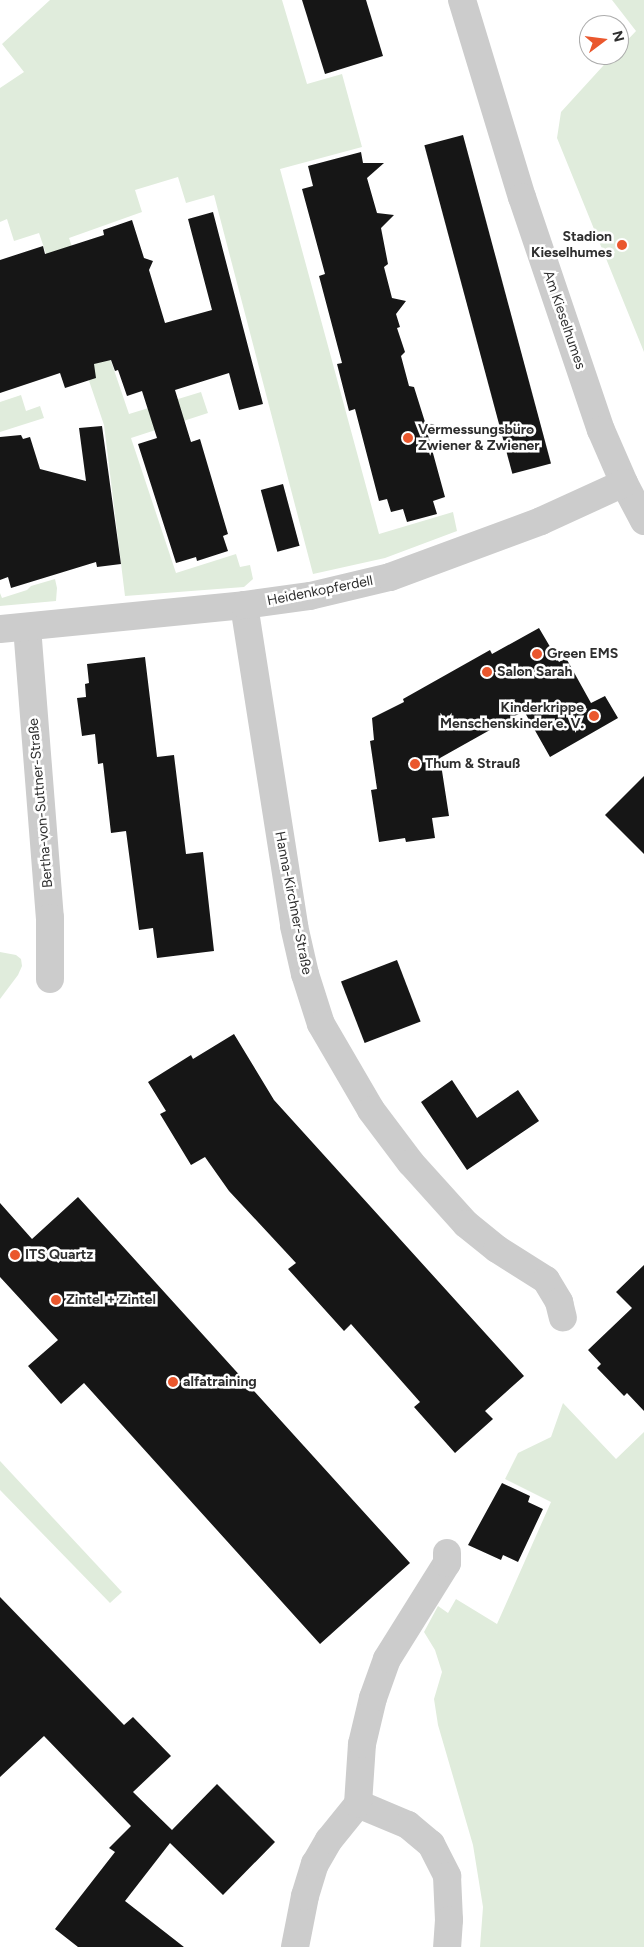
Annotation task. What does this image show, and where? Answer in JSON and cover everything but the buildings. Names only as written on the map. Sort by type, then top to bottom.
[{"type":"street","name":"Am Kieselhumes","points":[[462,0],[522,197],[601,430],[624,483],[644,521]]},
{"type":"street","name":"Heidenkopferdell","points":[[13,628],[244,605],[310,596],[390,577],[541,521],[624,483]]},
{"type":"street","name":"Hanna-Kirchner-Straße","points":[[244,605],[294,926],[305,974],[321,1024],[341,1062],[371,1110],[412,1163],[466,1224],[497,1249],[546,1280],[559,1302],[563,1318]]},
{"type":"street","name":"Bertha-von-Suttner-Straße","points":[[13,628],[50,918],[50,980]]},
{"type":"street","points":[[295,1947],[305,1896],[316,1864],[329,1840],[358,1804],[362,1744],[373,1698],[387,1659],[447,1563],[447,1553]]},
{"type":"street","points":[[358,1804],[408,1825],[430,1844],[447,1876],[449,1920],[447,1947]]},
{"type":"green space","points":[[50,0],[282,0],[307,84],[342,74],[362,147],[280,169],[379,534],[453,512],[457,531],[385,558],[313,574],[214,195],[186,203],[178,177],[135,190],[142,212],[69,238],[129,414],[201,392],[208,413],[131,438],[176,573],[236,554],[240,567],[250,565],[253,579],[244,587],[125,596],[104,425],[39,233],[14,241],[7,219],[0,222],[0,88],[24,72],[2,44]]},
{"type":"green space","name":"Stadion Kieselhumes","points":[[612,0],[644,0],[644,352],[557,138],[561,112],[604,65],[629,65],[629,38],[636,31],[629,22],[629,15],[624,15]]},
{"type":"green space","points":[[21,395],[26,411],[40,406],[44,418],[0,432],[0,402]]},
{"type":"green space","points":[[55,579],[57,588],[56,601],[0,606],[0,593],[2,598],[27,590],[31,586]]},
{"type":"green space","points":[[0,952],[16,955],[21,959],[22,966],[18,975],[0,999]]},
{"type":"green space","points":[[563,1403],[616,1459],[644,1432],[644,1947],[480,1947],[483,1907],[473,1845],[438,1725],[434,1699],[442,1672],[435,1650],[424,1632],[438,1606],[448,1613],[456,1599],[497,1624],[551,1502],[505,1479],[518,1453],[551,1437]]},
{"type":"green space","points":[[0,1461],[122,1592],[110,1603],[0,1490]]},
{"type":"place","name":"Stadion Kieselhumes","points":[[622,245]]},
{"type":"place","name":"Vermessungsbüro Zwiener & Zwiener","points":[[408,438]]},
{"type":"place","name":"Green EMS","points":[[537,654]]},
{"type":"place","name":"Salon Sarah","points":[[487,672]]},
{"type":"place","name":"Kinderkrippe Menschenskinder e. V.","points":[[594,716]]},
{"type":"place","name":"Thum & Strauß","points":[[415,764]]},
{"type":"place","name":"ITS Quartz","points":[[15,1255]]},
{"type":"place","name":"Zintel + Zintel","points":[[56,1300]]},
{"type":"place","name":"alfatraining","points":[[173,1382]]}]
